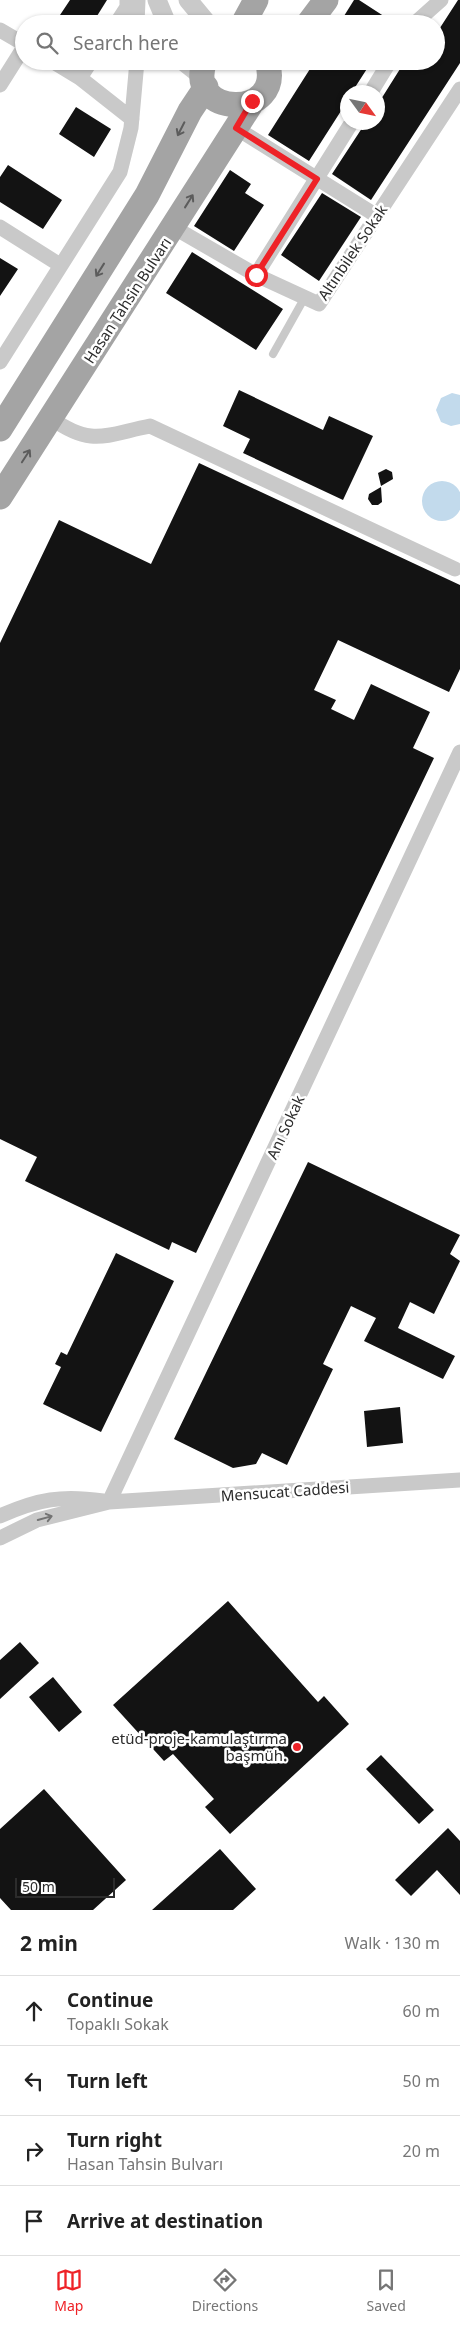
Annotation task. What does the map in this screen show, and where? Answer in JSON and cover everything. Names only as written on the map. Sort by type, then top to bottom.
[{"type":"main road","points":[[248,15],[256,0]]},
{"type":"main road","points":[[315,15],[326,0]]},
{"type":"main road","name":"Hasan Tahsin Bulvarı","points":[[0,497],[173,228],[252,101],[261,94],[266,85],[270,70]]},
{"type":"main road","points":[[204,75],[216,100],[231,106],[242,105],[252,101]]},
{"type":"main road","points":[[0,429],[147,196],[190,111],[204,75]]},
{"type":"street","points":[[122,15],[127,7],[127,0]]},
{"type":"street","points":[[137,15],[138,0]]},
{"type":"street","points":[[158,0],[164,15]]},
{"type":"street","points":[[188,0],[200,15]]},
{"type":"street","points":[[424,15],[441,0]]},
{"type":"street","points":[[0,30],[15,40]]},
{"type":"street","points":[[0,85],[15,61]]},
{"type":"street","points":[[67,70],[132,118]]},
{"type":"street","points":[[80,78],[85,70]]},
{"type":"street","points":[[0,362],[120,172],[132,118],[136,70]]},
{"type":"street","points":[[375,85],[384,70]]},
{"type":"street","name":"Altınbilek Sokak","points":[[173,228],[256,275],[319,304],[460,88]]},
{"type":"street","points":[[236,128],[377,216]]},
{"type":"street","points":[[256,275],[347,130]]},
{"type":"street","points":[[0,227],[60,265]]},
{"type":"street","points":[[50,418],[73,433],[85,437],[101,436],[150,426],[455,569]]},
{"type":"street","name":"Anı Sokak","points":[[109,1502],[459,755]]},
{"type":"street","name":"Mensucat Caddesi","points":[[0,1538],[37,1520],[109,1502],[460,1480]]},
{"type":"street","name":"Mensucat Caddesi","points":[[0,1516],[29,1503],[75,1497],[109,1502]]},
{"type":"lane","points":[[273,354],[305,297]]},
{"type":"water","points":[[452,393],[460,395],[460,424],[451,426],[441,422],[436,410],[441,398]]},
{"type":"water","points":[[434,482],[450,482],[461,493],[461,509],[450,520],[434,520],[423,509],[423,493]]},
{"type":"building","points":[[70,0],[107,0],[98,15],[60,15]]},
{"type":"building","points":[[354,0],[359,0],[382,15],[345,15]]},
{"type":"building","points":[[458,0],[460,0],[460,63],[371,200],[332,174],[361,130],[385,130],[385,93],[399,70],[445,70],[445,20]]},
{"type":"building","points":[[309,70],[366,70],[357,85],[340,85],[340,113],[309,161],[268,135]]},
{"type":"building","points":[[76,107],[111,129],[94,157],[59,134]]},
{"type":"building","points":[[8,165],[62,200],[43,229],[0,202],[0,177]]},
{"type":"building","points":[[230,170],[251,184],[245,193],[264,205],[234,251],[194,226]]},
{"type":"building","points":[[322,193],[361,217],[319,281],[281,255]]},
{"type":"building","points":[[192,252],[283,309],[256,350],[166,293]]},
{"type":"building","points":[[0,258],[18,269],[0,296]]},
{"type":"building","points":[[239,390],[323,430],[329,416],[373,436],[343,500],[243,453],[250,439],[223,426]]},
{"type":"building","points":[[199,463],[460,585],[460,669],[449,692],[338,640],[314,690],[336,700],[331,709],[354,720],[371,684],[430,712],[413,748],[434,758],[196,1253],[172,1242],[169,1250],[25,1181],[37,1157],[0,1139],[0,643],[59,520],[151,564]]},
{"type":"building","points":[[386,469],[392,472],[393,479],[381,486],[378,473]]},
{"type":"building","points":[[381,487],[382,502],[378,505],[372,505],[368,499],[369,494]]},
{"type":"building","points":[[308,1162],[460,1235],[450,1254],[460,1261],[434,1314],[410,1302],[398,1328],[455,1356],[443,1379],[364,1341],[376,1318],[351,1306],[323,1364],[333,1369],[287,1465],[262,1453],[256,1464],[233,1468],[174,1439]]},
{"type":"building","points":[[116,1253],[174,1281],[101,1432],[43,1404],[61,1367],[55,1364],[61,1352],[67,1355]]},
{"type":"building","points":[[400,1407],[403,1443],[367,1447],[364,1411]]},
{"type":"building","points":[[228,1601],[318,1702],[324,1696],[349,1724],[230,1834],[205,1807],[214,1799],[173,1754],[164,1761],[113,1705]]},
{"type":"building","points":[[20,1642],[39,1663],[0,1699],[0,1660]]},
{"type":"building","points":[[53,1677],[82,1712],[59,1732],[29,1697]]},
{"type":"building","points":[[381,1755],[434,1810],[419,1824],[366,1769]]},
{"type":"building","points":[[44,1789],[126,1880],[93,1910],[11,1910],[0,1898],[0,1829]]},
{"type":"building","points":[[448,1828],[460,1841],[460,1895],[437,1870],[411,1896],[395,1880]]},
{"type":"building","points":[[220,1849],[256,1889],[233,1910],[152,1910]]},
{"type":"place","name":"etüd-proje-kamulaştırma başmüh.","points":[[297,1747]]},
{"type":"route","points":[[252,101],[236,128],[317,179],[256,275]]}]
